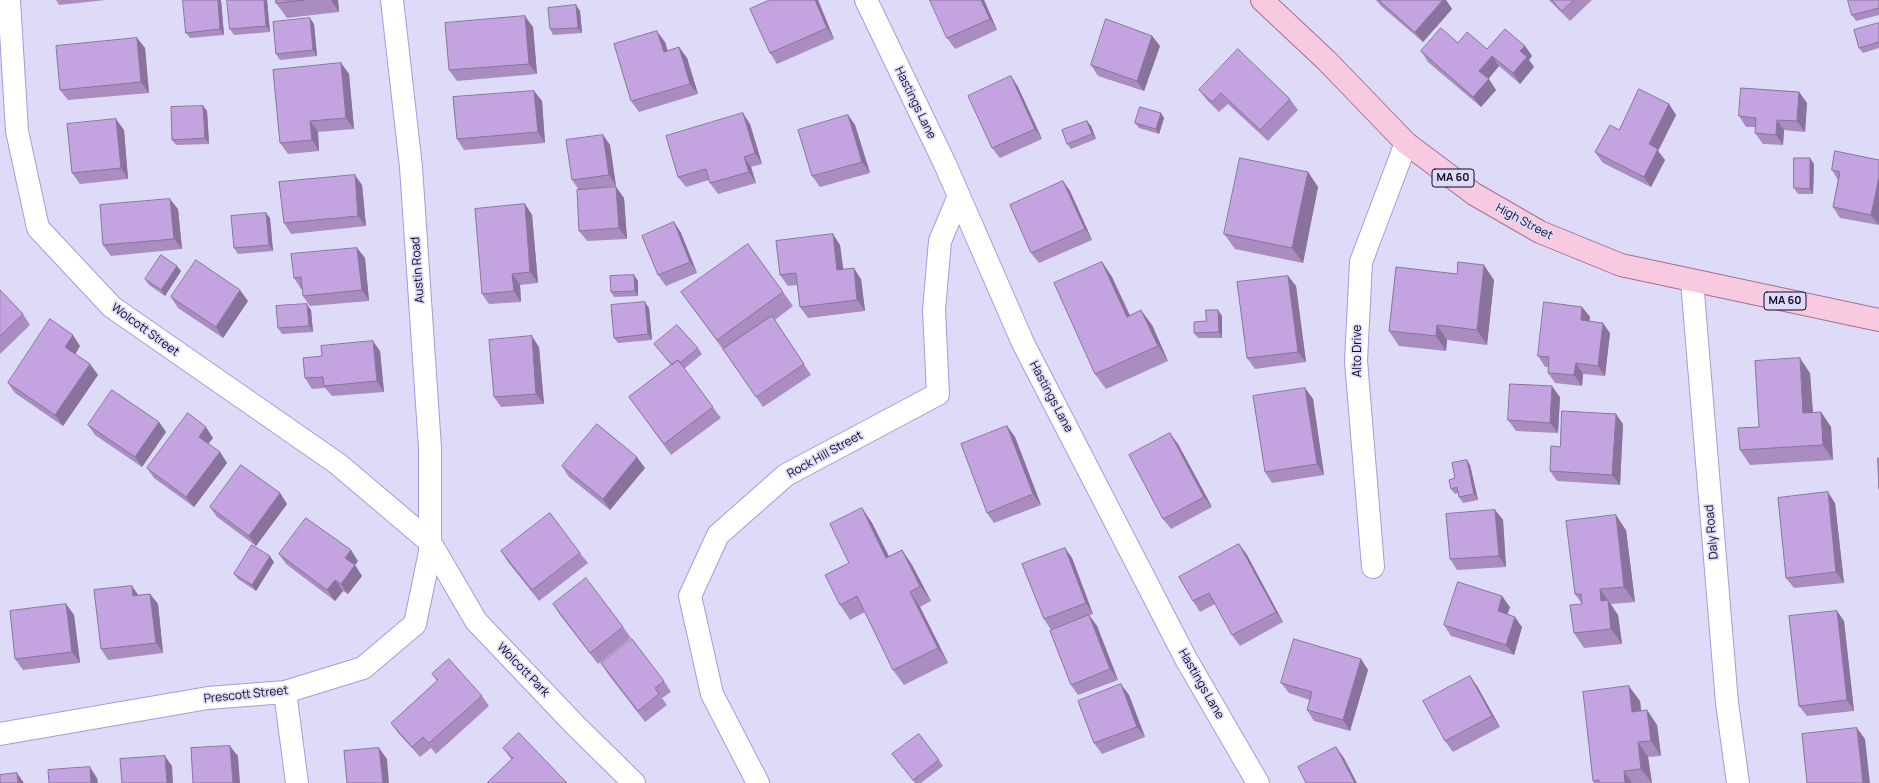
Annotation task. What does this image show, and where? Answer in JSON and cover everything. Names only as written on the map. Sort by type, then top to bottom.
[{"type":"main road","name":"High Street","points":[[1262,0],[1326,61],[1406,143],[1474,194],[1540,232],[1621,265],[1879,320]]},
{"type":"street","name":"Wolcott Street","points":[[9,0],[17,131],[38,228],[112,307],[338,464],[430,542]]},
{"type":"street","name":"Austin Road","points":[[392,0],[411,167],[430,448],[430,542]]},
{"type":"street","name":"Hastings Lane","points":[[866,0],[945,164],[1022,343],[1186,659],[1258,783]]},
{"type":"street","name":"Alto Drive","points":[[1373,566],[1356,361],[1361,262],[1406,143]]},
{"type":"street","name":"Rock Hill Street","points":[[758,783],[712,694],[690,596],[718,535],[786,475],[938,394],[934,310],[940,241],[959,196]]},
{"type":"street","name":"Daly Road","points":[[1692,281],[1727,703],[1738,783]]},
{"type":"street","name":"Prescott Street","points":[[0,734],[208,698],[285,692],[363,668],[415,624],[430,552],[430,542]]},
{"type":"street","name":"Wolcott Park","points":[[430,542],[476,621],[575,725],[634,783]]},
{"type":"street","points":[[285,692],[297,783]]},
{"type":"building","points":[[183,0],[218,0],[220,29],[186,33]]},
{"type":"building","points":[[227,0],[264,0],[266,26],[230,29]]},
{"type":"building","points":[[276,0],[305,0],[276,3]]},
{"type":"building","points":[[770,0],[815,0],[827,28],[770,53],[750,9]]},
{"type":"building","points":[[930,0],[981,0],[990,19],[947,38]]},
{"type":"building","points":[[1379,0],[1443,0],[1415,32]]},
{"type":"building","points":[[1552,0],[1574,0],[1562,11]]},
{"type":"building","points":[[1848,0],[1879,0],[1879,8],[1852,15]]},
{"type":"building","points":[[576,5],[578,28],[550,29],[548,8]]},
{"type":"building","points":[[525,16],[529,64],[449,70],[445,23]]},
{"type":"building","points":[[310,18],[313,50],[276,54],[273,22]]},
{"type":"building","points":[[1106,19],[1152,36],[1137,81],[1091,65]]},
{"type":"building","points":[[1879,23],[1879,42],[1859,48],[1854,30]]},
{"type":"building","points":[[1441,28],[1458,43],[1467,32],[1487,49],[1505,29],[1525,46],[1520,51],[1527,57],[1513,73],[1492,56],[1479,71],[1489,79],[1473,97],[1421,51]]},
{"type":"building","points":[[657,31],[664,52],[679,47],[690,84],[631,101],[614,44]]},
{"type":"building","points":[[137,38],[141,82],[60,90],[56,46]]},
{"type":"building","points":[[1238,49],[1290,99],[1260,130],[1221,93],[1212,102],[1199,90]]},
{"type":"building","points":[[341,63],[346,118],[310,121],[312,140],[280,143],[273,70]]},
{"type":"building","points":[[1011,76],[1035,129],[992,148],[968,96]]},
{"type":"building","points":[[1741,88],[1799,92],[1797,121],[1777,120],[1776,135],[1755,133],[1756,118],[1739,116]]},
{"type":"building","points":[[1639,89],[1669,104],[1649,144],[1658,149],[1644,177],[1595,152],[1610,125],[1619,130]]},
{"type":"building","points":[[534,91],[538,132],[457,139],[453,97]]},
{"type":"building","points":[[203,106],[205,138],[172,140],[171,107]]},
{"type":"building","points":[[1140,107],[1161,113],[1156,129],[1135,123]]},
{"type":"building","points":[[743,113],[755,153],[744,157],[749,172],[710,183],[706,169],[678,177],[666,136]]},
{"type":"building","points":[[848,115],[862,162],[812,176],[798,130]]},
{"type":"building","points":[[116,119],[121,168],[72,173],[67,124]]},
{"type":"building","points":[[1087,121],[1092,134],[1067,144],[1062,130]]},
{"type":"building","points":[[603,135],[609,175],[572,180],[566,140]]},
{"type":"building","points":[[1835,151],[1879,160],[1879,177],[1871,215],[1833,207],[1840,172],[1832,170]]},
{"type":"building","points":[[1240,158],[1308,172],[1292,248],[1224,234]]},
{"type":"building","points":[[1794,158],[1810,158],[1810,189],[1794,188]]},
{"type":"building","points":[[355,175],[358,216],[284,223],[279,182]]},
{"type":"building","points":[[1063,181],[1085,229],[1031,253],[1010,205]]},
{"type":"building","points":[[616,187],[619,228],[579,231],[577,190]]},
{"type":"building","points":[[170,199],[174,239],[103,245],[100,205]]},
{"type":"building","points":[[525,204],[530,272],[512,274],[514,291],[482,294],[475,209]]},
{"type":"building","points":[[266,213],[269,245],[234,248],[231,216]]},
{"type":"building","points":[[674,222],[690,262],[658,275],[642,236]]},
{"type":"building","points":[[833,234],[837,270],[854,268],[857,300],[800,307],[796,273],[780,275],[776,241]]},
{"type":"building","points":[[748,244],[783,292],[717,340],[681,292]]},
{"type":"building","points":[[357,248],[362,290],[303,296],[301,277],[294,278],[291,254]]},
{"type":"building","points":[[161,255],[177,266],[161,290],[145,279]]},
{"type":"building","points":[[196,260],[240,290],[216,327],[171,297]]},
{"type":"building","points":[[1102,262],[1127,317],[1141,310],[1158,346],[1095,374],[1054,283]]},
{"type":"building","points":[[1458,262],[1484,265],[1477,330],[1437,325],[1436,336],[1389,331],[1396,267],[1457,274]]},
{"type":"building","points":[[634,275],[635,291],[611,292],[610,276]]},
{"type":"building","points":[[1288,276],[1298,352],[1247,358],[1237,282]]},
{"type":"building","points":[[0,290],[23,314],[0,336]]},
{"type":"building","points":[[645,302],[648,334],[614,338],[611,305]]},
{"type":"building","points":[[1544,302],[1582,307],[1581,320],[1603,323],[1598,366],[1576,363],[1574,375],[1548,373],[1549,357],[1538,356]]},
{"type":"building","points":[[307,304],[309,326],[278,328],[276,306]]},
{"type":"building","points":[[1206,310],[1218,310],[1219,332],[1194,333],[1194,322],[1206,321]]},
{"type":"building","points":[[772,316],[804,364],[756,397],[723,349]]},
{"type":"building","points":[[50,319],[73,335],[65,347],[90,364],[55,415],[8,383]]},
{"type":"building","points":[[677,325],[698,348],[680,363],[678,360],[672,365],[654,344]]},
{"type":"building","points":[[532,336],[536,394],[494,397],[489,340]]},
{"type":"building","points":[[373,341],[377,381],[324,386],[323,377],[305,378],[303,358],[322,356],[321,346]]},
{"type":"building","points":[[1800,358],[1803,413],[1821,412],[1823,445],[1740,450],[1738,428],[1759,427],[1755,361]]},
{"type":"building","points":[[678,360],[713,407],[664,444],[629,397]]},
{"type":"building","points":[[1510,384],[1552,386],[1550,423],[1508,420]]},
{"type":"building","points":[[1305,388],[1317,464],[1265,472],[1253,396]]},
{"type":"building","points":[[112,390],[159,422],[135,457],[88,425]]},
{"type":"building","points":[[1562,411],[1616,414],[1612,475],[1550,471],[1551,446],[1560,447]]},
{"type":"building","points":[[188,413],[206,427],[199,437],[220,452],[186,497],[147,468]]},
{"type":"building","points":[[597,424],[637,457],[603,499],[562,466]]},
{"type":"building","points":[[1007,426],[1033,494],[987,513],[961,444]]},
{"type":"building","points":[[1170,433],[1204,497],[1163,519],[1129,455]]},
{"type":"building","points":[[1878,458],[1879,458],[1879,489]]},
{"type":"building","points":[[1467,460],[1474,494],[1459,497],[1457,487],[1451,489],[1449,480],[1455,478],[1452,463]]},
{"type":"building","points":[[241,465],[280,493],[249,536],[210,507]]},
{"type":"building","points":[[1828,492],[1836,572],[1786,578],[1778,498]]},
{"type":"building","points":[[862,508],[886,558],[902,550],[920,586],[910,592],[938,648],[893,670],[857,596],[840,605],[825,575],[849,563],[830,524]]},
{"type":"building","points":[[1495,510],[1499,556],[1450,559],[1446,514]]},
{"type":"building","points":[[550,513],[580,553],[532,590],[501,551]]},
{"type":"building","points":[[1616,515],[1624,587],[1600,589],[1601,601],[1608,600],[1611,629],[1574,633],[1570,605],[1582,604],[1581,594],[1575,594],[1566,521]]},
{"type":"building","points":[[306,518],[351,550],[345,558],[355,565],[341,584],[335,580],[327,590],[279,554]]},
{"type":"building","points":[[1239,544],[1276,612],[1232,635],[1209,593],[1193,601],[1179,577]]},
{"type":"building","points":[[252,545],[270,556],[252,585],[234,574]]},
{"type":"building","points":[[1065,548],[1086,603],[1044,619],[1022,564]]},
{"type":"building","points":[[586,578],[623,627],[590,653],[553,604]]},
{"type":"building","points":[[1458,582],[1502,596],[1498,611],[1515,617],[1506,645],[1444,625]]},
{"type":"building","points":[[132,586],[133,596],[150,594],[156,643],[101,649],[94,590]]},
{"type":"building","points":[[66,604],[72,652],[15,659],[10,611]]},
{"type":"building","points":[[1837,611],[1847,700],[1799,706],[1789,616]]},
{"type":"building","points":[[1089,615],[1110,669],[1071,685],[1050,631]]},
{"type":"building","points":[[632,639],[664,681],[655,688],[659,694],[638,711],[601,663]]},
{"type":"building","points":[[1294,639],[1361,659],[1343,720],[1307,710],[1312,692],[1281,683]]},
{"type":"building","points":[[449,659],[482,696],[429,743],[423,737],[412,747],[391,723],[438,680],[432,674]]},
{"type":"building","points":[[1470,676],[1492,716],[1445,741],[1423,701]]},
{"type":"building","points":[[1121,684],[1137,727],[1094,743],[1078,701]]},
{"type":"building","points":[[1629,686],[1632,712],[1647,710],[1651,741],[1638,742],[1641,769],[1624,771],[1625,783],[1599,783],[1599,780],[1593,781],[1583,692]]},
{"type":"building","points":[[1857,728],[1863,783],[1807,783],[1802,734]]},
{"type":"building","points":[[519,733],[567,783],[487,783],[513,758],[503,748]]},
{"type":"building","points":[[919,734],[939,760],[913,780],[892,754]]},
{"type":"building","points":[[230,746],[233,783],[193,783],[191,748]]},
{"type":"building","points":[[1336,747],[1355,783],[1306,783],[1298,767]]},
{"type":"building","points":[[379,748],[383,783],[347,783],[344,751]]},
{"type":"building","points":[[165,756],[167,783],[122,783],[120,759]]},
{"type":"building","points":[[90,767],[91,783],[49,783],[48,770]]},
{"type":"building","points":[[17,773],[18,783],[0,783],[0,775]]}]
